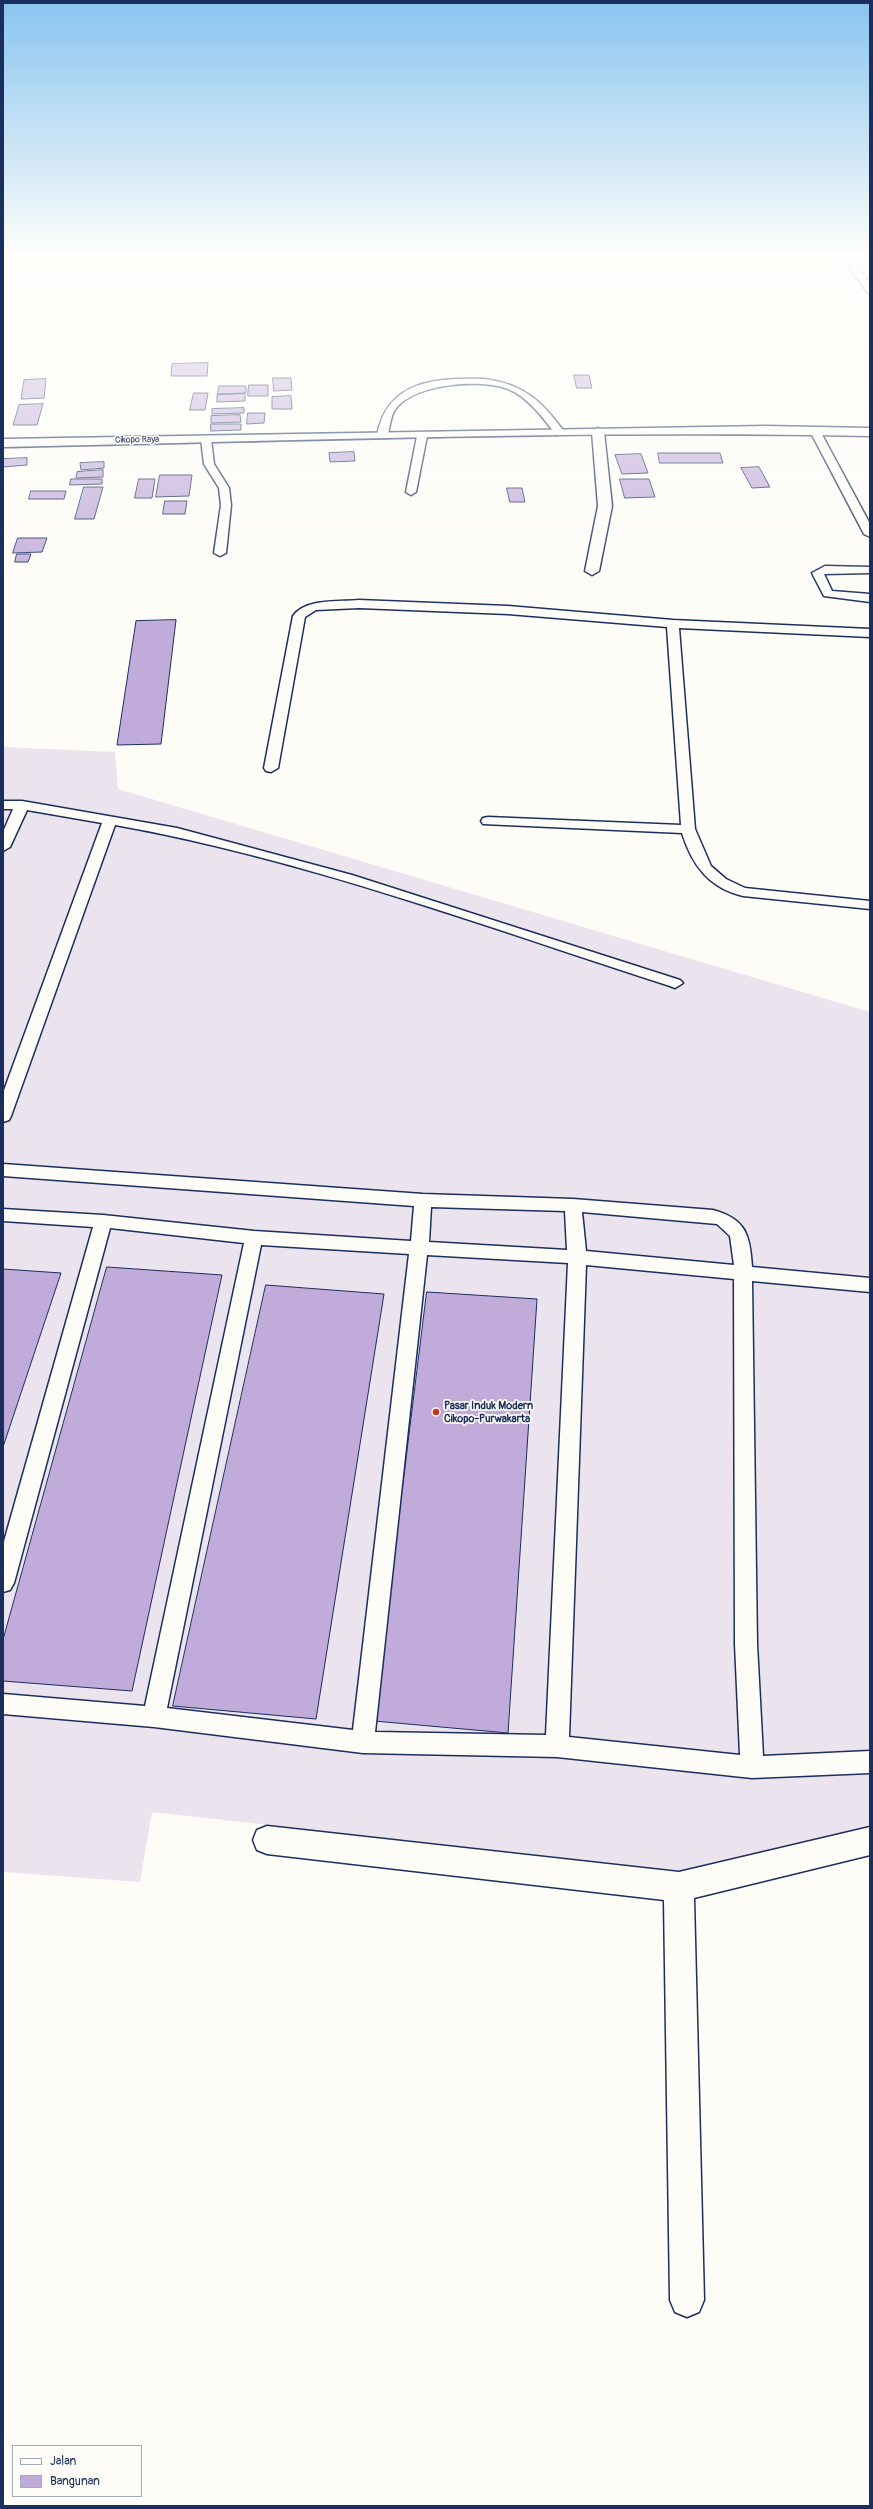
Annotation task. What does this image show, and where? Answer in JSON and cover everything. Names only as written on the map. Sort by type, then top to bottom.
[{"type":"main road","name":"Cikopo Raya","points":[[3,444],[560,432],[870,432]]},
{"type":"main road","points":[[592,571],[605,506],[598,432]]},
{"type":"main road","points":[[266,1840],[679,1887],[870,1841]]},
{"type":"main road","points":[[679,1887],[687,2300]]},
{"type":"lane","points":[[382,436],[385,419],[393,404],[409,392],[435,385],[466,382],[496,383],[512,388],[546,415],[560,432]]},
{"type":"lane","points":[[815,431],[870,534]]},
{"type":"lane","points":[[411,492],[422,436]]},
{"type":"lane","points":[[206,439],[209,464],[224,488],[226,505],[220,552]]},
{"type":"lane","points":[[870,570],[825,569],[818,573],[828,594],[870,598]]},
{"type":"lane","points":[[271,768],[300,616],[305,611],[323,606],[359,604],[508,610],[673,624],[870,633]]},
{"type":"lane","points":[[673,624],[688,829],[695,853],[703,867],[727,887],[743,892],[870,905]]},
{"type":"lane","points":[[3,804],[22,805],[177,832],[347,878],[675,983]]},
{"type":"lane","points":[[3,847],[22,805]]},
{"type":"lane","points":[[3,1116],[110,820]]},
{"type":"lane","points":[[488,821],[688,829]]},
{"type":"lane","points":[[3,1170],[101,1179],[423,1200],[573,1205],[713,1216],[727,1220],[733,1224],[738,1235],[743,1272],[746,1644],[752,1767]]},
{"type":"lane","points":[[363,1742],[419,1249],[423,1200]]},
{"type":"lane","points":[[557,1746],[577,1257],[573,1205]]},
{"type":"lane","points":[[3,1215],[103,1221],[254,1238],[419,1249],[577,1257],[870,1285]]},
{"type":"lane","points":[[3,1583],[103,1221]]},
{"type":"lane","points":[[154,1717],[254,1238]]},
{"type":"lane","points":[[3,1704],[154,1717],[363,1742],[557,1746],[752,1767],[870,1762]]},
{"type":"shaded area","name":"Pasar Induk Modern Cikopo-Purwakarta","points":[[3,747],[115,752],[118,789],[870,1012],[870,1850],[737,1877],[152,1812],[140,1882],[3,1872]]},
{"type":"building","points":[[171,375],[207,375],[207,376]]},
{"type":"building","points":[[574,375],[589,375],[592,388],[577,388]]},
{"type":"building","points":[[273,378],[291,378],[292,390],[274,391]]},
{"type":"building","points":[[46,379],[44,398],[21,399],[24,380]]},
{"type":"building","points":[[249,385],[268,385],[268,396],[248,396]]},
{"type":"building","points":[[219,386],[246,386],[246,393],[218,394]]},
{"type":"building","points":[[194,393],[208,393],[205,410],[190,410]]},
{"type":"building","points":[[245,394],[245,401],[217,402],[217,395]]},
{"type":"building","points":[[291,396],[292,409],[272,409],[272,397]]},
{"type":"building","points":[[43,404],[37,425],[13,425],[19,405]]},
{"type":"building","points":[[244,408],[244,413],[212,414],[212,409]]},
{"type":"building","points":[[248,413],[265,413],[264,423],[247,424]]},
{"type":"building","points":[[240,415],[241,422],[211,423],[211,416]]},
{"type":"building","points":[[211,424],[241,424],[241,430],[211,431]]},
{"type":"building","points":[[354,452],[355,461],[330,462],[329,453]]},
{"type":"building","points":[[658,453],[720,453],[723,463],[660,463]]},
{"type":"building","points":[[641,454],[648,473],[622,474],[615,455]]},
{"type":"building","points":[[27,458],[27,465],[3,467],[3,459]]},
{"type":"building","points":[[104,462],[104,468],[81,470],[80,463]]},
{"type":"building","points":[[759,467],[770,487],[752,488],[741,468]]},
{"type":"building","points":[[103,470],[103,477],[76,478],[77,472]]},
{"type":"building","points":[[160,475],[192,475],[189,496],[156,497]]},
{"type":"building","points":[[71,479],[102,479],[102,484],[70,485]]},
{"type":"building","points":[[139,479],[155,479],[152,498],[135,498]]},
{"type":"building","points":[[620,479],[649,479],[655,497],[625,498]]},
{"type":"building","points":[[84,487],[103,487],[94,519],[75,519]]},
{"type":"building","points":[[507,488],[522,488],[525,502],[510,502]]},
{"type":"building","points":[[31,491],[66,491],[64,499],[29,499]]},
{"type":"building","points":[[165,501],[187,501],[185,514],[163,514]]},
{"type":"building","points":[[18,538],[47,538],[42,552],[13,553]]},
{"type":"building","points":[[17,554],[31,554],[28,562],[15,562]]},
{"type":"building","points":[[176,620],[161,744],[117,745],[136,621]]},
{"type":"building","points":[[107,1267],[222,1275],[132,1691],[3,1681],[3,1640]]},
{"type":"building","points":[[3,1269],[61,1273],[3,1447]]},
{"type":"building","points":[[266,1285],[384,1294],[316,1719],[173,1706]]},
{"type":"building","points":[[427,1292],[537,1299],[508,1733],[374,1721]]},
{"type":"place","name":"Pasar Induk Modern Cikopo-Purwakarta","points":[[436,1412]]}]
